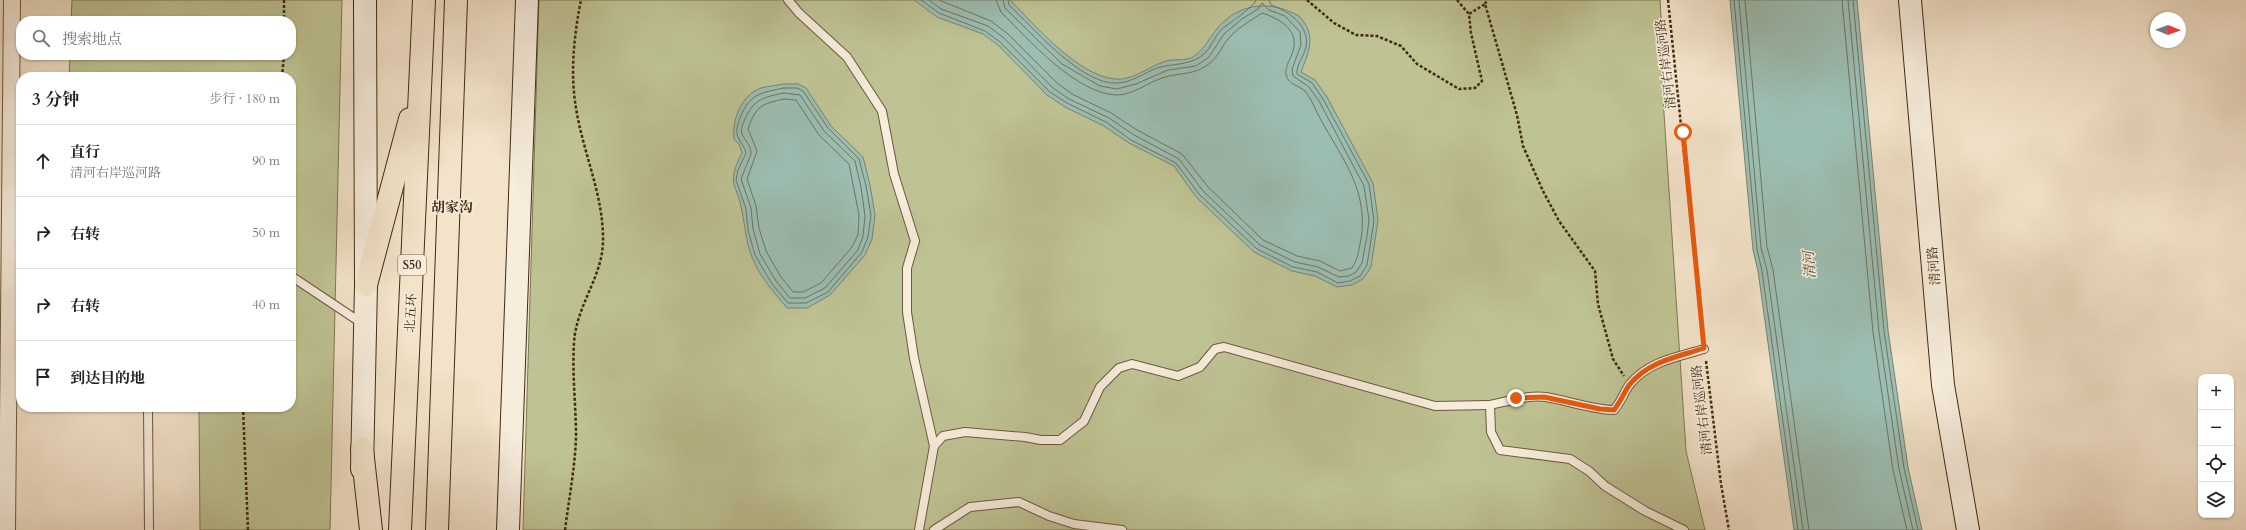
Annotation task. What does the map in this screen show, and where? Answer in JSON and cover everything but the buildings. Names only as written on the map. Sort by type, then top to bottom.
[{"type":"highway","points":[[419,0],[422,52]]},
{"type":"highway","name":"北五环","points":[[400,530],[424,0]]},
{"type":"highway","points":[[438,530],[456,0]]},
{"type":"highway","points":[[366,285],[421,77]]},
{"type":"highway","points":[[362,449],[371,530]]},
{"type":"street","points":[[7,530],[6,27],[12,0]]},
{"type":"street","points":[[360,530],[366,285],[365,0]]},
{"type":"street","points":[[508,530],[527,0]]},
{"type":"street","name":"清河路","points":[[1910,0],[1943,385],[1968,530]]},
{"type":"lane","points":[[788,0],[799,13],[847,57],[882,111],[894,174],[915,241],[907,268],[907,312],[914,358],[934,446],[919,530]]},
{"type":"lane","points":[[296,279],[365,326]]},
{"type":"lane","points":[[934,446],[943,436],[965,432],[1025,437],[1041,440],[1060,440],[1084,421],[1100,387],[1119,368],[1132,364],[1178,376],[1200,368],[1214,349],[1224,347],[1434,406],[1490,404],[1516,398],[1544,397],[1600,409],[1614,410],[1622,401],[1629,385],[1649,366],[1704,348]]},
{"type":"lane","points":[[1490,404],[1491,432],[1500,450],[1570,459],[1590,471],[1605,486],[1645,511],[1684,530]]},
{"type":"lane","points":[[148,412],[149,530]]},
{"type":"lane","points":[[934,530],[970,507],[1019,502],[1049,516],[1074,524],[1122,530]]},
{"type":"path","points":[[284,0],[284,16]]},
{"type":"path","points":[[565,530],[576,438],[574,342],[581,307],[598,271],[603,242],[599,207],[592,172],[576,108],[574,69],[575,27],[581,0]]},
{"type":"path","points":[[1307,0],[1334,23],[1356,35],[1377,36],[1401,46],[1417,64],[1459,89],[1475,88],[1482,81],[1471,33],[1469,14],[1457,0]]},
{"type":"path","points":[[1469,14],[1485,4],[1487,0]]},
{"type":"path","name":"清河右岸巡河路","points":[[1668,0],[1704,348],[1720,484],[1729,530]]},
{"type":"path","points":[[1485,4],[1513,102],[1523,146],[1558,221],[1595,271],[1598,304],[1613,359],[1629,385]]},
{"type":"path","points":[[282,72],[284,60]]},
{"type":"path","points":[[243,412],[248,530]]},
{"type":"green space","points":[[72,0],[342,0],[330,530],[200,530],[199,412],[296,412],[296,72],[69,72],[70,60],[296,60],[296,16],[71,16]]},
{"type":"green space","points":[[539,0],[1660,0],[1663,51],[1660,52],[1686,451],[1705,530],[523,530]]},
{"type":"water","points":[[914,0],[1010,0],[1044,35],[1072,59],[1086,69],[1101,76],[1115,79],[1134,76],[1166,61],[1193,57],[1203,48],[1216,30],[1225,21],[1234,14],[1245,9],[1255,6],[1266,6],[1288,11],[1299,16],[1305,23],[1310,37],[1309,50],[1301,72],[1315,80],[1327,97],[1373,183],[1378,220],[1371,267],[1363,279],[1352,285],[1337,287],[1315,276],[1292,271],[1254,252],[1196,197],[1174,166],[1129,143],[1104,126],[1065,107],[1047,95],[998,45],[983,34],[937,17]]},
{"type":"water","name":"清河","points":[[1730,0],[1857,0],[1888,330],[1908,467],[1922,530],[1794,530],[1758,271],[1753,250]]},
{"type":"water","points":[[783,84],[798,84],[806,88],[831,126],[863,157],[875,215],[872,239],[865,255],[830,295],[807,308],[787,308],[767,284],[755,264],[748,246],[740,201],[733,177],[742,153],[739,144],[734,139],[736,116],[739,109],[748,96],[754,91],[761,88]]},
{"type":"district","name":"胡家沟","points":[[452,207]]},
{"type":"route","points":[[1516,398],[1544,397],[1600,409],[1614,410],[1622,401],[1629,385],[1649,366],[1704,348],[1683,132]]}]
